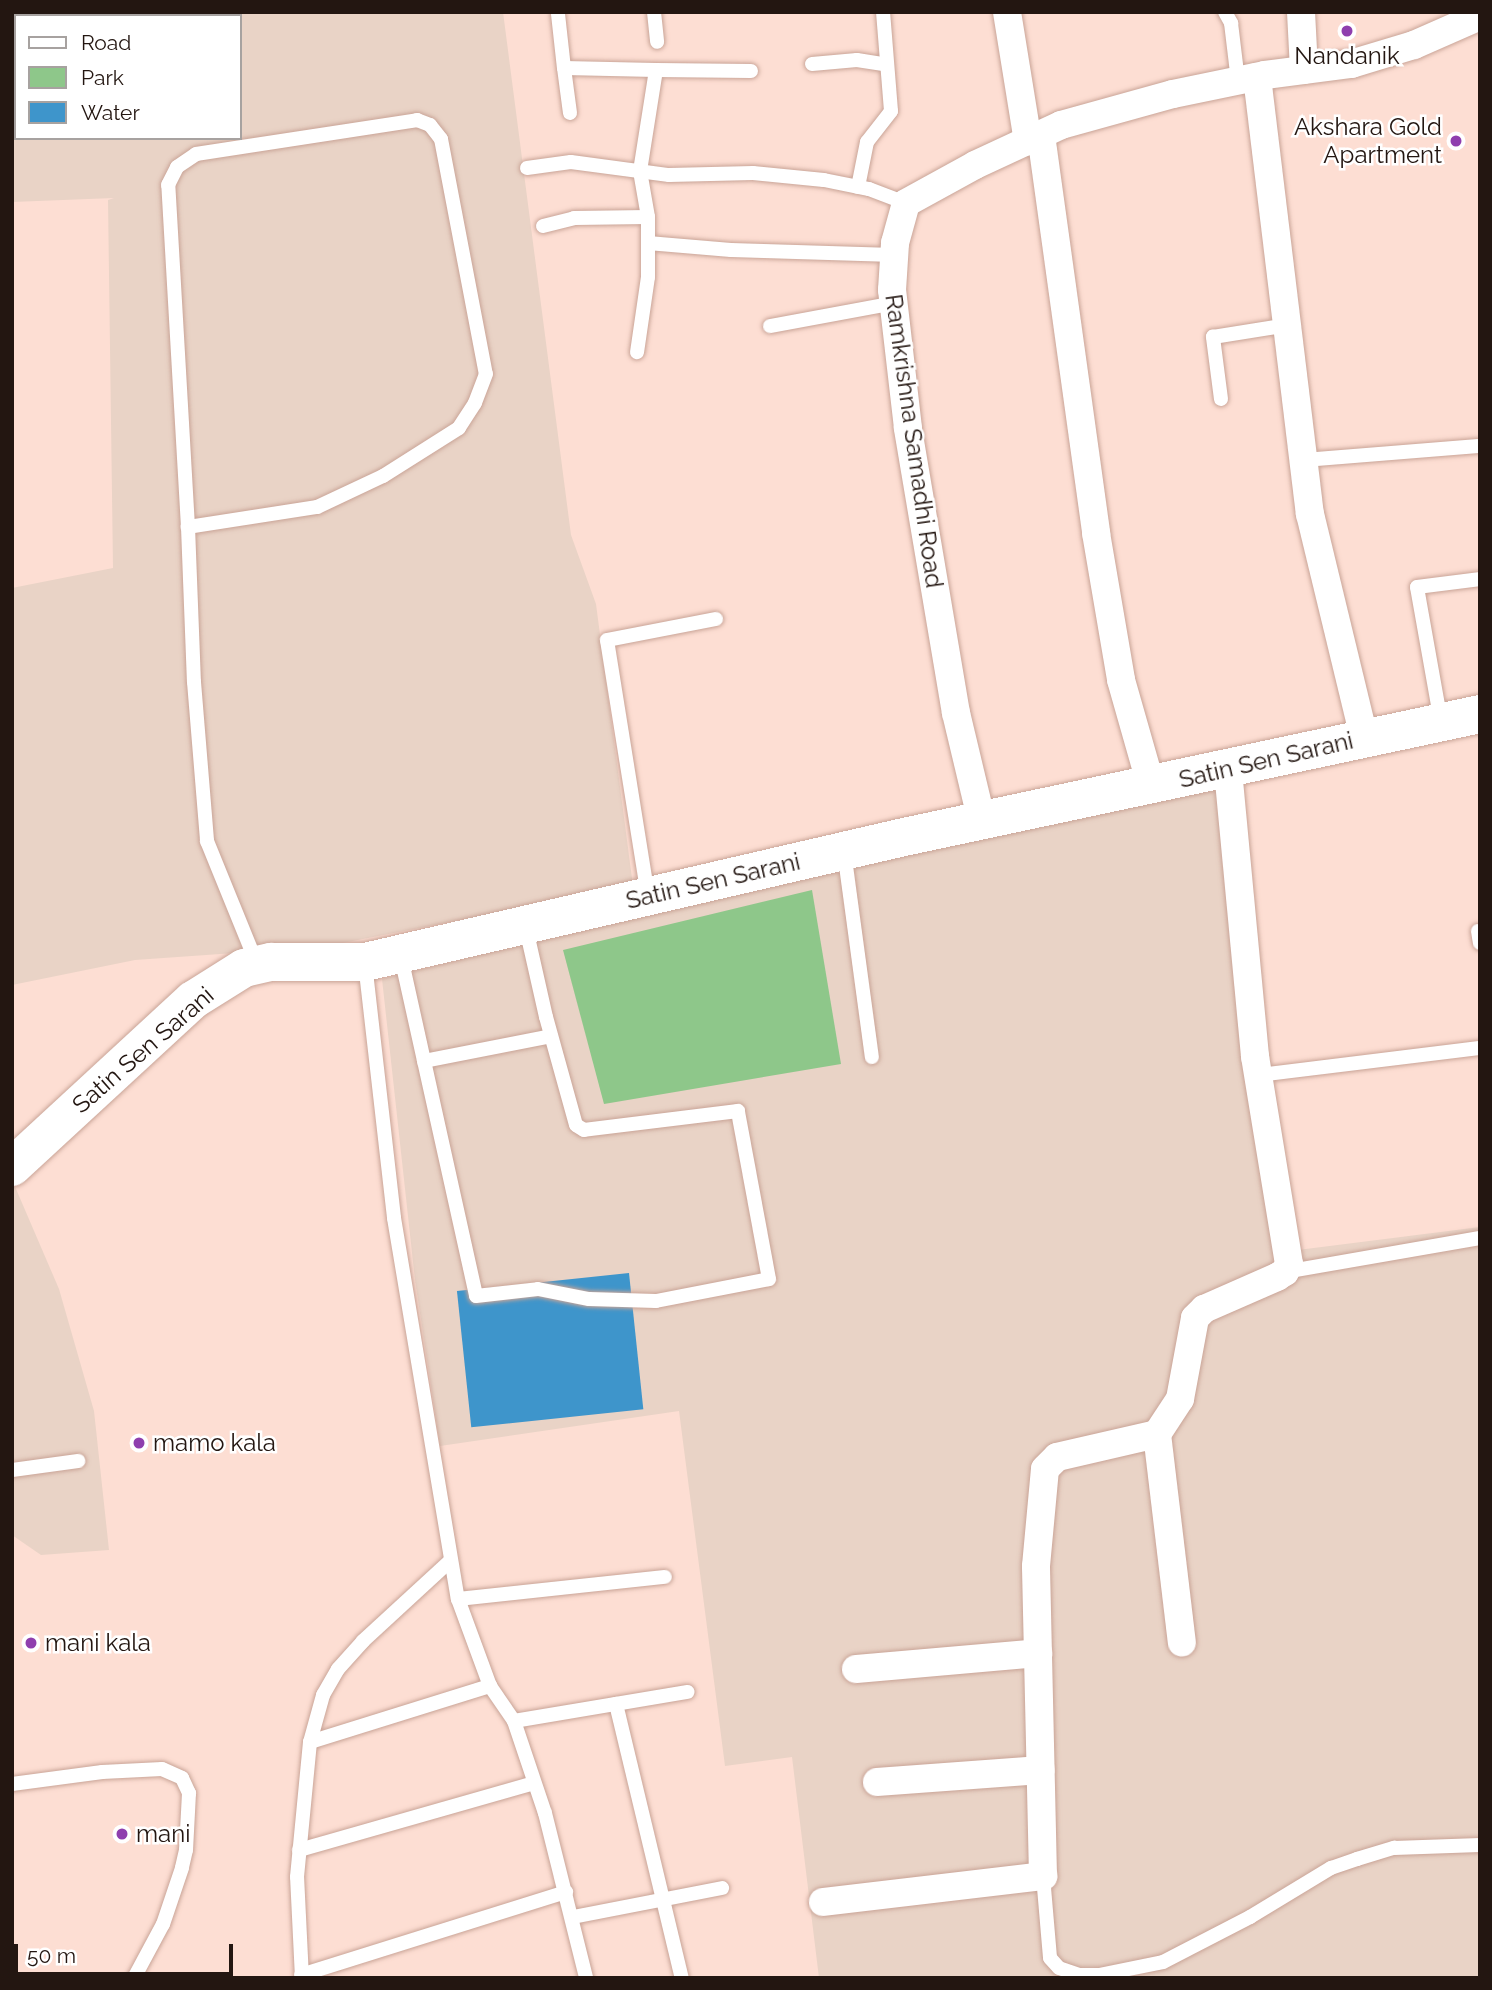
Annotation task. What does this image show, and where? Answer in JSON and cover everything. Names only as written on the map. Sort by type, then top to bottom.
[{"type":"main road","name":"Satin Sen Sarani","points":[[12,1167],[193,1000],[244,968],[271,962],[383,958],[844,851],[1480,714]]},
{"type":"street","points":[[1007,12],[1034,138],[1121,680],[1151,785]]},
{"type":"street","points":[[1301,12],[1304,70]]},
{"type":"street","points":[[906,203],[975,165],[1062,125],[1173,94],[1248,79],[1352,64],[1414,45],[1480,16]]},
{"type":"street","points":[[1248,79],[1288,325],[1310,514],[1364,738]]},
{"type":"street","name":"Ramkrishna Samadhi Road","points":[[906,203],[894,255],[894,303],[908,428],[956,713],[982,822]]},
{"type":"street","points":[[1182,1643],[1157,1434],[1180,1399],[1195,1318],[1204,1309],[1285,1272],[1289,1264],[1259,1075],[1228,768]]},
{"type":"street","points":[[823,1902],[1043,1876],[1037,1566],[1045,1469],[1057,1457],[1157,1434]]},
{"type":"street","points":[[856,1669],[1038,1653]]},
{"type":"street","points":[[877,1782],[1041,1770]]},
{"type":"lane","points":[[654,12],[657,43]]},
{"type":"lane","points":[[858,187],[867,142],[891,111],[883,12]]},
{"type":"lane","points":[[1226,12],[1248,79]]},
{"type":"lane","points":[[558,14],[570,113]]},
{"type":"lane","points":[[812,64],[857,60],[887,65]]},
{"type":"lane","points":[[564,68],[751,71]]},
{"type":"lane","points":[[637,352],[648,277],[648,217],[640,171],[656,70]]},
{"type":"lane","points":[[188,527],[317,507],[383,476],[459,428],[475,403],[486,374],[441,139],[430,125],[417,120],[195,155],[177,167],[168,185],[188,527],[194,682],[207,841],[257,965]]},
{"type":"lane","points":[[527,168],[571,162],[668,175],[753,173],[824,180],[858,187],[906,203]]},
{"type":"lane","points":[[543,226],[574,218],[648,217]]},
{"type":"lane","points":[[648,243],[730,250],[894,255]]},
{"type":"lane","points":[[770,326],[894,303]]},
{"type":"lane","points":[[1221,398],[1213,337],[1288,325]]},
{"type":"lane","points":[[1305,460],[1480,446]]},
{"type":"lane","points":[[1441,723],[1416,587],[1480,579]]},
{"type":"lane","points":[[649,896],[607,640],[716,619]]},
{"type":"lane","points":[[844,851],[872,1058]]},
{"type":"lane","points":[[383,958],[424,1061],[477,1296],[538,1289],[589,1299],[656,1301],[769,1279],[738,1111],[579,1128],[551,1036],[525,923]]},
{"type":"lane","points":[[383,958],[394,1217],[450,1561],[458,1599],[490,1686],[514,1721],[566,1892],[586,1978]]},
{"type":"lane","points":[[424,1061],[551,1036]]},
{"type":"lane","points":[[1259,1075],[1480,1048]]},
{"type":"lane","points":[[1285,1272],[1480,1238]]},
{"type":"lane","points":[[12,1470],[78,1461]]},
{"type":"lane","points":[[450,1561],[379,1625],[338,1669],[323,1695],[310,1742],[299,1850],[297,1877],[302,1977],[566,1892]]},
{"type":"lane","points":[[458,1599],[665,1577]]},
{"type":"lane","points":[[310,1742],[490,1686]]},
{"type":"lane","points":[[514,1721],[688,1692]]},
{"type":"lane","points":[[616,1704],[682,1978]]},
{"type":"lane","points":[[12,1784],[102,1772],[162,1769],[182,1778],[189,1793],[186,1850],[163,1924],[134,1978]]},
{"type":"lane","points":[[299,1850],[534,1783]]},
{"type":"lane","points":[[1043,1876],[1050,1958],[1059,1968],[1079,1975],[1099,1975],[1163,1962],[1250,1917],[1331,1868],[1357,1858],[1394,1848],[1480,1844]]},
{"type":"lane","points":[[573,1917],[722,1888]]},
{"type":"shaded area","points":[[12,12],[503,12],[571,535],[596,604],[633,886],[322,947],[135,960],[12,985],[12,588],[113,568],[108,200],[114,198],[12,202]]},
{"type":"shaded area","points":[[1220,781],[1282,1252],[1480,1227],[1480,1978],[819,1978],[792,1757],[725,1766],[679,1411],[440,1446],[415,1280],[382,979],[740,890]]},
{"type":"shaded area","points":[[13,1182],[59,1289],[94,1411],[109,1550],[41,1555],[12,1535]]},
{"type":"green space","points":[[812,890],[841,1064],[604,1104],[563,950]]},
{"type":"water","points":[[629,1273],[643,1409],[471,1427],[457,1291]]},
{"type":"place","name":"Nandanik","points":[[1347,31]]},
{"type":"place","name":"Akshara Gold Apartment","points":[[1456,141]]},
{"type":"place","name":"mamo kala","points":[[139,1443]]},
{"type":"place","name":"mani kala","points":[[31,1643]]},
{"type":"place","name":"mani","points":[[122,1834]]}]
